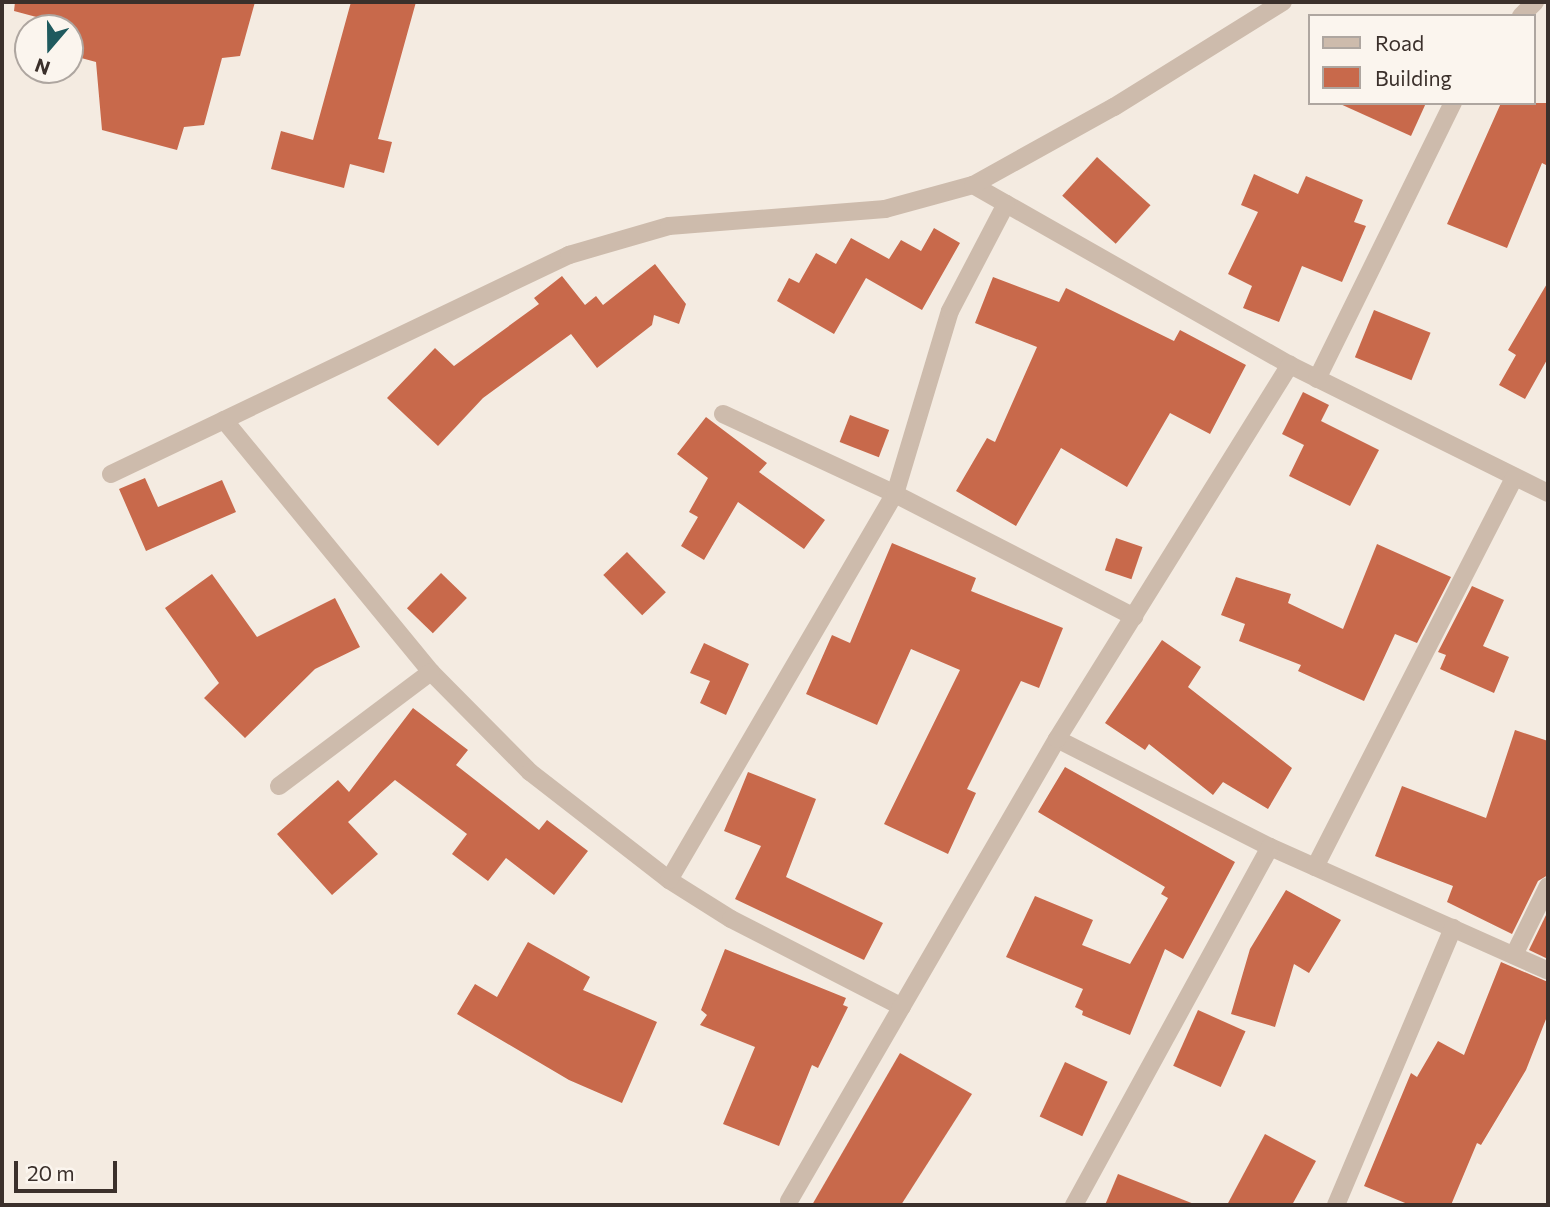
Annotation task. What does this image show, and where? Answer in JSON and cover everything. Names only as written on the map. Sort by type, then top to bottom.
[{"type":"street","points":[[111,474],[569,255],[669,226],[885,209],[973,185],[1114,107],[1283,2]]},
{"type":"street","points":[[1317,379],[1452,105]]},
{"type":"street","points":[[973,185],[1290,365],[1548,493]]},
{"type":"street","points":[[668,880],[895,494],[950,310],[1006,204]]},
{"type":"street","points":[[789,1201],[1058,739],[1290,365]]},
{"type":"street","points":[[723,414],[895,494],[1134,617]]},
{"type":"street","points":[[224,420],[431,672],[530,772],[668,880],[731,919],[902,1007]]},
{"type":"street","points":[[1315,867],[1515,477]]},
{"type":"street","points":[[279,786],[431,672]]},
{"type":"street","points":[[1058,739],[1270,847],[1548,971]]},
{"type":"street","points":[[1074,1205],[1270,847]]},
{"type":"street","points":[[1514,955],[1548,886]]},
{"type":"street","points":[[1336,1205],[1453,928]]},
{"type":"building","points":[[15,2],[255,2],[240,56],[222,58],[204,125],[184,127],[177,150],[102,130],[96,62],[84,59],[84,14],[25,14],[14,11]]},
{"type":"building","points":[[351,2],[416,2],[378,139],[392,142],[384,173],[350,164],[344,188],[271,169],[281,131],[313,140]]},
{"type":"building","points":[[1548,103],[1548,166],[1542,163],[1507,248],[1447,224],[1500,105]]},
{"type":"building","points":[[1342,105],[1425,105],[1411,136]]},
{"type":"building","points":[[1097,157],[1151,205],[1116,244],[1062,196]]},
{"type":"building","points":[[1254,174],[1298,194],[1306,176],[1363,200],[1354,222],[1366,226],[1342,282],[1302,266],[1279,322],[1243,308],[1252,286],[1228,274],[1258,212],[1241,205]]},
{"type":"building","points":[[934,228],[960,243],[922,310],[866,278],[834,334],[777,301],[789,278],[799,283],[816,253],[836,264],[851,238],[889,259],[901,240],[921,251]]},
{"type":"building","points":[[655,264],[686,304],[679,324],[654,315],[652,325],[597,368],[571,334],[483,398],[438,446],[387,398],[435,348],[454,366],[539,304],[534,298],[562,276],[585,305],[596,296],[603,305]]},
{"type":"building","points":[[993,277],[1059,302],[1066,288],[1174,341],[1180,330],[1246,365],[1210,434],[1170,413],[1127,487],[1061,448],[1016,526],[956,491],[987,438],[995,442],[1037,347],[975,323]]},
{"type":"building","points":[[1548,282],[1548,358],[1525,399],[1499,385],[1516,355],[1508,350]]},
{"type":"building","points":[[1374,310],[1431,333],[1411,380],[1355,357]]},
{"type":"building","points":[[1303,392],[1329,405],[1321,421],[1379,450],[1350,506],[1289,476],[1304,445],[1282,434]]},
{"type":"building","points":[[850,415],[889,430],[879,457],[840,442]]},
{"type":"building","points":[[706,417],[767,463],[759,472],[825,520],[804,549],[738,502],[704,560],[681,546],[698,517],[689,512],[708,478],[677,454]]},
{"type":"building","points":[[145,478],[158,507],[222,480],[236,512],[146,551],[119,489]]},
{"type":"building","points":[[1116,538],[1142,547],[1131,579],[1105,570]]},
{"type":"building","points":[[892,543],[976,578],[971,591],[1063,628],[1039,688],[1021,681],[967,789],[976,793],[948,854],[884,824],[960,670],[911,649],[877,725],[806,694],[832,635],[850,643]]},
{"type":"building","points":[[1377,544],[1451,577],[1417,643],[1395,634],[1364,701],[1298,671],[1301,665],[1239,641],[1245,624],[1221,615],[1236,577],[1291,594],[1288,603],[1343,629]]},
{"type":"building","points":[[627,552],[666,592],[642,615],[603,575]]},
{"type":"building","points":[[441,573],[467,598],[433,633],[407,608]]},
{"type":"building","points":[[212,574],[257,637],[335,598],[360,647],[315,669],[245,738],[204,698],[219,683],[165,608]]},
{"type":"building","points":[[1472,586],[1504,600],[1483,646],[1509,657],[1494,693],[1440,669],[1446,655],[1438,652]]},
{"type":"building","points":[[1162,640],[1201,667],[1188,687],[1292,768],[1268,809],[1223,782],[1213,795],[1149,744],[1145,750],[1105,723]]},
{"type":"building","points":[[704,643],[749,664],[726,715],[700,703],[710,681],[690,673]]},
{"type":"building","points":[[413,708],[468,750],[456,765],[539,830],[547,820],[588,851],[554,895],[506,858],[488,881],[452,854],[467,834],[395,780],[348,822],[378,854],[332,895],[277,834],[338,780],[349,792]]},
{"type":"building","points":[[1515,730],[1548,741],[1548,875],[1538,881],[1512,934],[1447,902],[1453,886],[1375,856],[1402,786],[1486,818]]},
{"type":"building","points":[[1065,767],[1235,862],[1183,959],[1165,949],[1130,1035],[1082,1015],[1083,1011],[1075,1007],[1083,989],[1006,957],[1035,896],[1093,920],[1082,945],[1130,964],[1168,898],[1161,894],[1165,887],[1038,812]]},
{"type":"building","points":[[748,772],[816,799],[786,877],[883,923],[864,960],[735,899],[761,846],[724,831]]},
{"type":"building","points":[[1286,890],[1341,920],[1309,973],[1294,964],[1275,1027],[1231,1014],[1250,949]]},
{"type":"building","points":[[1548,911],[1548,959],[1529,950]]},
{"type":"building","points":[[528,942],[590,977],[583,990],[657,1022],[622,1103],[569,1080],[457,1014],[475,984],[497,997]]},
{"type":"building","points":[[725,949],[846,998],[843,1005],[848,1007],[818,1068],[812,1065],[779,1146],[723,1124],[755,1047],[700,1025],[707,1015],[701,1010]]},
{"type":"building","points":[[1501,962],[1548,982],[1548,1014],[1526,1070],[1481,1145],[1477,1143],[1451,1205],[1410,1205],[1364,1186],[1411,1073],[1417,1077],[1438,1041],[1464,1055]]},
{"type":"building","points":[[1198,1010],[1246,1031],[1221,1087],[1173,1066]]},
{"type":"building","points":[[900,1053],[972,1094],[901,1205],[812,1205]]},
{"type":"building","points":[[1065,1062],[1108,1082],[1082,1136],[1040,1116]]},
{"type":"building","points":[[1265,1134],[1316,1161],[1292,1205],[1227,1205]]},
{"type":"building","points":[[1118,1174],[1194,1204],[1105,1205]]}]
